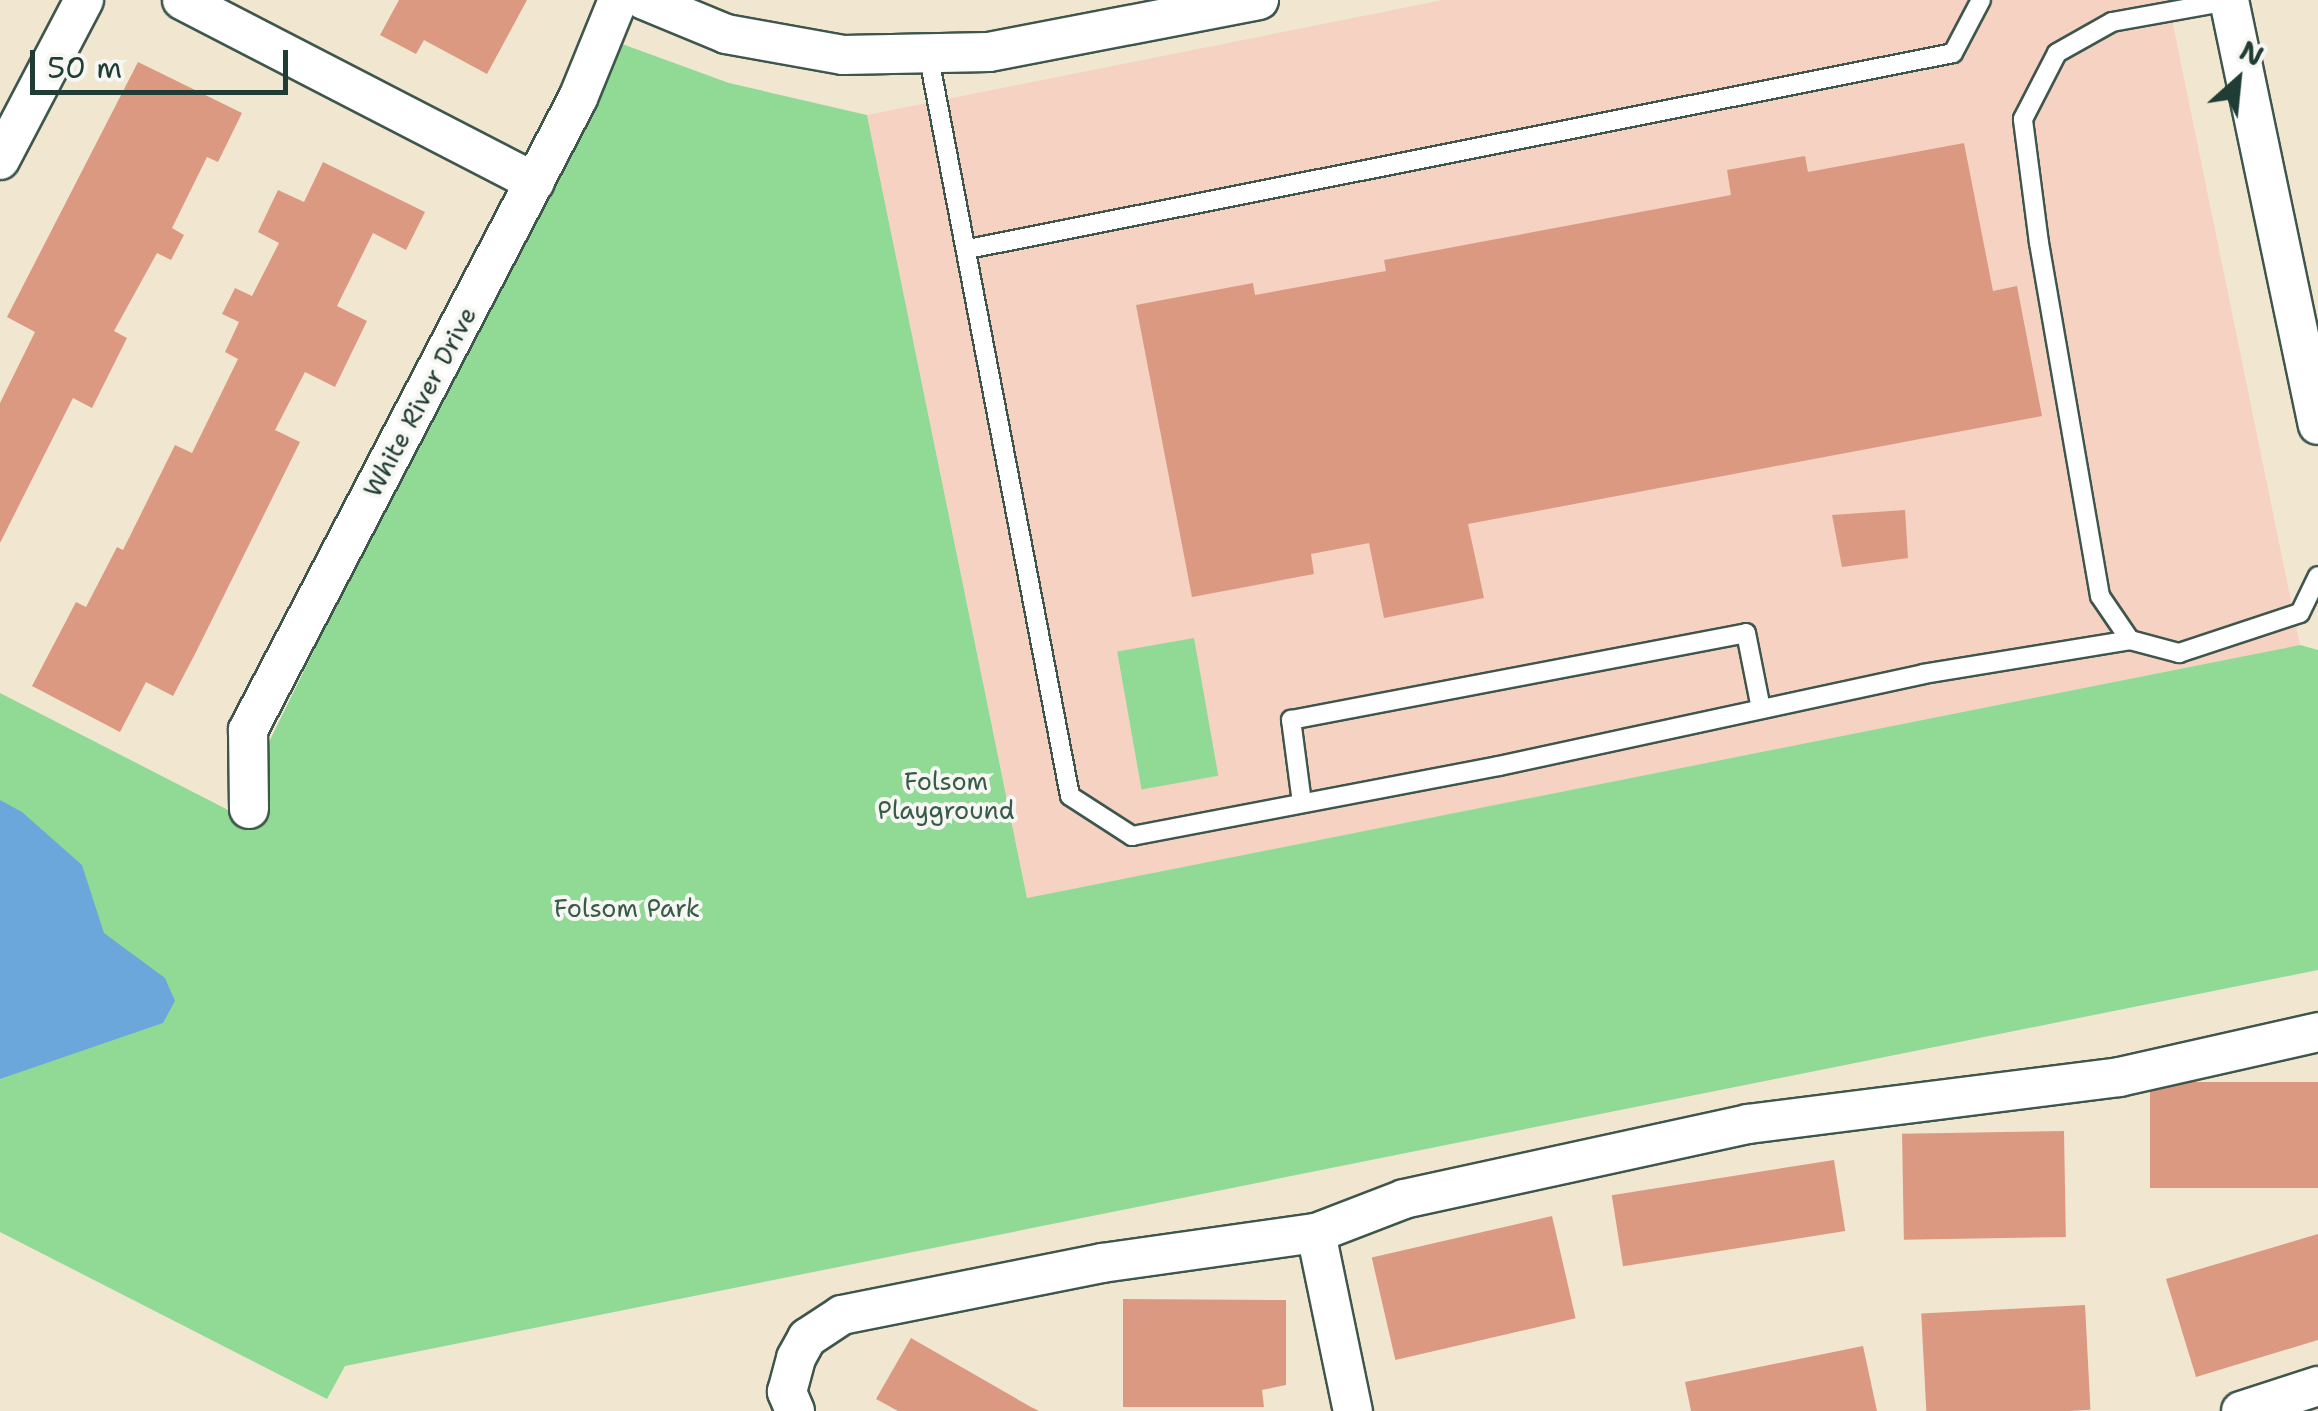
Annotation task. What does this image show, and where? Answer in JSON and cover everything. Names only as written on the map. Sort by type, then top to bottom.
[{"type":"street","points":[[0,160],[84,0]]},
{"type":"street","points":[[182,0],[536,182]]},
{"type":"street","name":"White River Drive","points":[[249,809],[248,730],[536,182],[578,98],[618,0]]},
{"type":"street","points":[[644,0],[726,34],[842,55],[990,52],[1214,4],[1258,0]]},
{"type":"street","points":[[2229,0],[2318,426]]},
{"type":"street","points":[[795,1411],[786,1392],[796,1358],[808,1338],[842,1315],[1102,1263],[1316,1233],[1404,1199],[1748,1124],[2118,1078],[2318,1032]]},
{"type":"street","points":[[1316,1233],[1353,1411]]},
{"type":"street","points":[[2242,1411],[2318,1386]]},
{"type":"lane","points":[[968,249],[1953,53],[1981,0]]},
{"type":"lane","points":[[2130,640],[2100,596],[2039,244],[2022,119],[2057,53],[2112,22],[2229,0]]},
{"type":"lane","points":[[928,53],[1070,796],[1132,836],[1923,674],[2130,640],[2179,653],[2300,613],[2318,576]]},
{"type":"lane","points":[[1302,804],[1292,720],[1746,633],[1761,709]]},
{"type":"shaded area","points":[[1443,0],[2168,0],[2300,645],[1027,898],[867,115]]},
{"type":"green space","name":"Folsom Park","points":[[614,41],[729,83],[867,115],[1027,898],[2300,645],[2318,650],[2318,970],[345,1366],[327,1399],[0,1232],[0,693],[234,813]]},
{"type":"green space","points":[[1194,638],[1218,776],[1141,789],[1117,652]]},
{"type":"water","points":[[0,800],[22,812],[82,865],[104,933],[165,978],[175,1001],[163,1023],[0,1079]]},
{"type":"building","points":[[399,0],[527,0],[487,74],[424,40],[416,54],[380,35]]},
{"type":"building","points":[[138,62],[242,113],[218,162],[207,157],[172,228],[184,235],[171,260],[157,253],[114,331],[127,338],[92,408],[73,398],[0,543],[0,403],[35,332],[7,317]]},
{"type":"building","points":[[1964,143],[1993,291],[2017,286],[2042,416],[1468,524],[1484,598],[1384,618],[1369,543],[1311,554],[1314,574],[1192,597],[1136,305],[1253,283],[1255,295],[1386,271],[1384,260],[1731,195],[1727,170],[1805,156],[1808,172]]},
{"type":"building","points":[[323,162],[425,212],[406,250],[373,233],[337,306],[367,321],[335,387],[305,372],[275,430],[300,442],[195,654],[173,696],[146,682],[120,732],[32,686],[76,602],[86,607],[117,547],[123,550],[175,445],[192,453],[238,359],[225,352],[239,322],[222,314],[235,288],[252,296],[279,243],[258,232],[278,190],[304,202]]},
{"type":"building","points":[[1905,510],[1908,558],[1842,567],[1832,515]]},
{"type":"building","points":[[2150,1082],[2318,1082],[2318,1188],[2150,1188]]},
{"type":"building","points":[[2064,1131],[2066,1237],[1904,1240],[1902,1134]]},
{"type":"building","points":[[1834,1160],[1845,1231],[1623,1266],[1612,1195]]},
{"type":"building","points":[[1552,1216],[1576,1318],[1395,1360],[1372,1258]]},
{"type":"building","points":[[2318,1234],[2318,1340],[2196,1377],[2166,1279]]},
{"type":"building","points":[[1123,1299],[1286,1300],[1286,1385],[1262,1390],[1264,1407],[1123,1407]]},
{"type":"building","points":[[2085,1305],[2090,1410],[1926,1411],[1921,1314]]},
{"type":"building","points":[[911,1338],[1039,1411],[898,1411],[876,1399]]},
{"type":"building","points":[[1863,1346],[1877,1411],[1691,1411],[1685,1382]]},
{"type":"park label","name":"Folsom Playground","points":[[946,796]]}]
